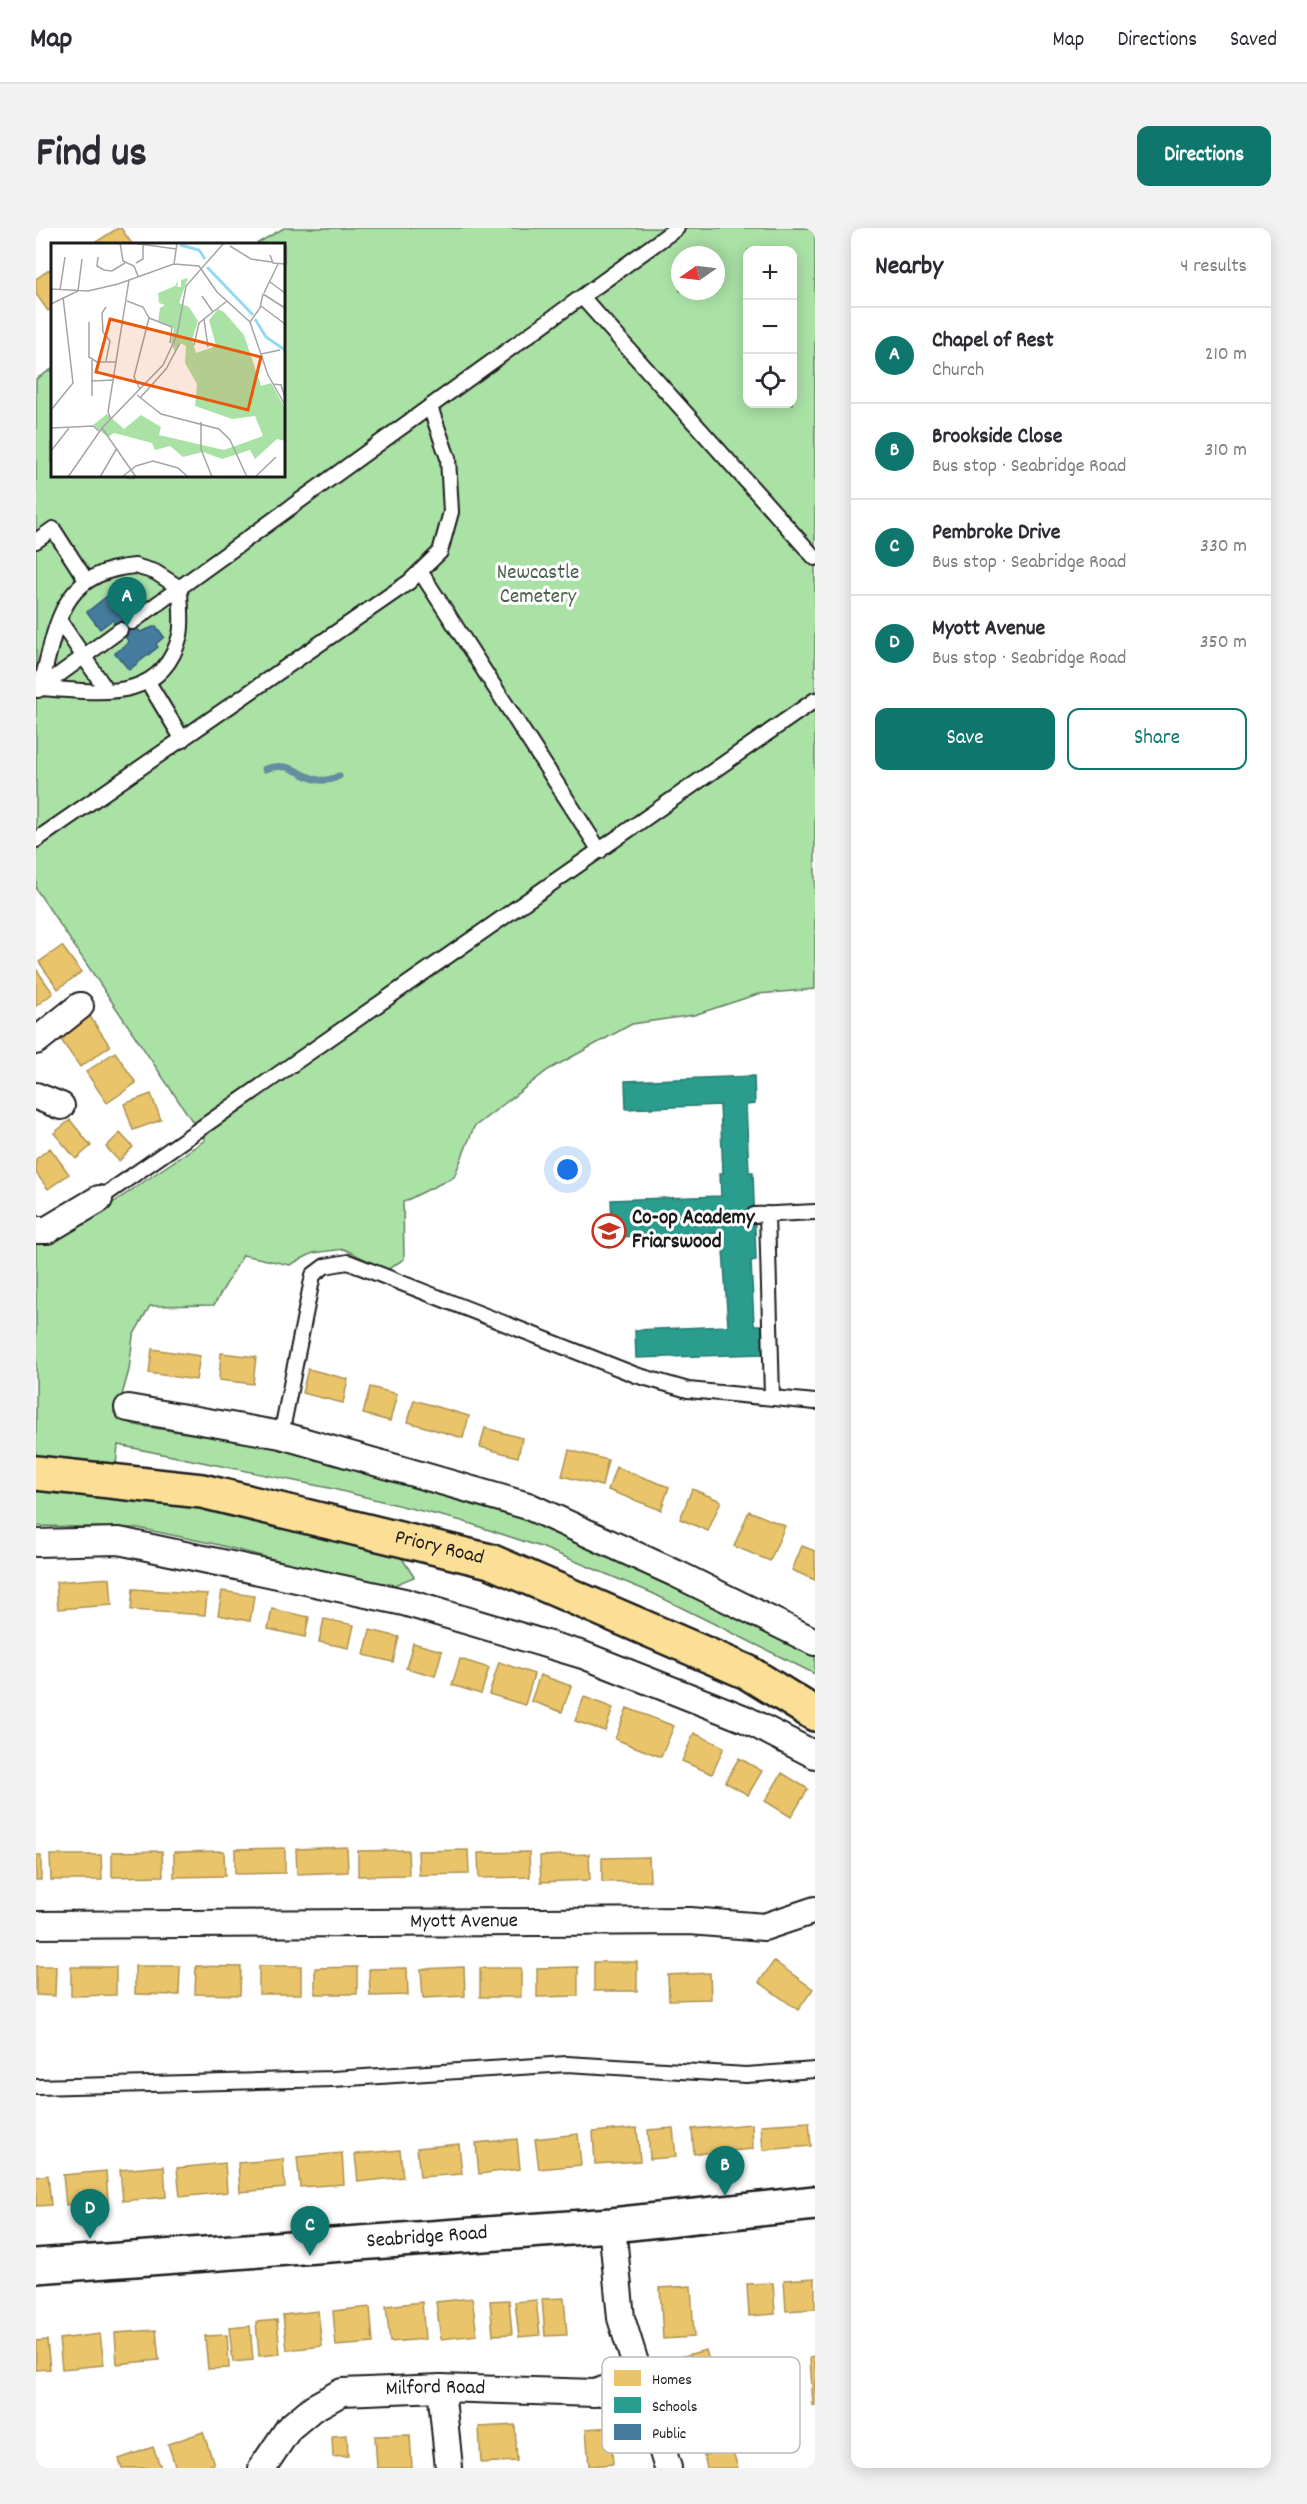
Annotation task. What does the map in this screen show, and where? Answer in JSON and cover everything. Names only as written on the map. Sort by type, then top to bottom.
[{"type":"highway","name":"Priory Road","points":[[36,1473],[202,1491],[490,1561],[747,1672],[815,1714]]},
{"type":"main road","name":"Seabridge Road","points":[[36,2266],[612,2225],[815,2203]]},
{"type":"street","points":[[36,1041],[80,1006]]},
{"type":"street","points":[[36,1096],[61,1106]]},
{"type":"street","points":[[36,1230],[47,1230],[99,1199]]},
{"type":"street","points":[[128,1408],[281,1435],[528,1506],[677,1574],[815,1642]]},
{"type":"street","points":[[36,1543],[119,1541],[404,1602],[583,1655],[745,1719],[815,1755]]},
{"type":"street","name":"Myott Avenue","points":[[36,1925],[300,1926],[690,1921],[764,1927],[815,1910]]},
{"type":"street","points":[[612,2225],[621,2318],[632,2357]]},
{"type":"street","points":[[441,2388],[449,2468]]},
{"type":"street","name":"Milford Road","points":[[262,2468],[289,2428],[313,2408],[342,2392],[441,2388],[595,2393],[602,2390]]},
{"type":"street","points":[[663,2453],[668,2468]]},
{"type":"lane","points":[[132,622],[677,228]]},
{"type":"lane","points":[[582,297],[815,558]]},
{"type":"lane","points":[[36,840],[409,582],[440,552],[451,512],[448,458],[430,407]]},
{"type":"lane","points":[[36,541],[53,529],[86,580]]},
{"type":"lane","points":[[38,690],[63,606],[86,580],[111,568],[135,566],[155,572],[180,588]]},
{"type":"lane","points":[[420,571],[600,850]]},
{"type":"lane","points":[[38,690],[125,691],[148,682],[170,659],[180,634],[180,588]]},
{"type":"lane","points":[[59,620],[107,692]]},
{"type":"lane","points":[[38,690],[120,630]]},
{"type":"lane","points":[[148,682],[183,740]]},
{"type":"lane","points":[[99,1199],[815,700]]},
{"type":"lane","points":[[36,831],[56,826]]},
{"type":"lane","points":[[772,1396],[761,1214],[815,1212]]},
{"type":"lane","points":[[281,1435],[313,1275],[325,1266],[348,1262],[636,1375],[688,1390],[772,1396],[815,1402]]},
{"type":"lane","points":[[36,2087],[333,2079],[567,2064],[746,2075],[815,2070]]},
{"type":"green space","name":"Newcastle Cemetery","points":[[284,228],[815,228],[815,989],[758,994],[694,1015],[632,1024],[548,1070],[474,1127],[454,1177],[403,1202],[404,1259],[387,1270],[344,1249],[313,1253],[290,1265],[243,1255],[214,1305],[150,1306],[133,1336],[129,1370],[117,1413],[135,1425],[268,1446],[415,1481],[508,1511],[815,1650],[815,1674],[652,1593],[541,1547],[462,1521],[329,1488],[118,1445],[113,1497],[207,1508],[400,1555],[414,1577],[387,1588],[215,1544],[138,1528],[36,1526],[36,1244],[61,1238],[205,1140],[36,889],[36,379],[51,370],[51,477],[285,477],[285,243],[258,243]]},
{"type":"building: Homes","points":[[121,228],[131,243],[95,243]]},
{"type":"building: Homes","points":[[50,269],[51,309],[48,311],[36,294],[36,279]]},
{"type":"building: Homes","points":[[62,946],[81,972],[58,989],[39,962]]},
{"type":"building: Homes","points":[[36,969],[53,993],[36,1006]]},
{"type":"building: Homes","points":[[89,1015],[110,1046],[80,1067],[59,1037]]},
{"type":"building: Homes","points":[[115,1052],[136,1083],[107,1103],[86,1072]]},
{"type":"building: Homes","points":[[151,1094],[161,1120],[133,1130],[124,1104]]},
{"type":"building: Homes","points":[[70,1120],[91,1146],[76,1159],[54,1133]]},
{"type":"building: Homes","points":[[120,1133],[133,1147],[119,1161],[106,1147]]},
{"type":"building: Homes","points":[[50,1148],[69,1174],[48,1189],[36,1173],[36,1159]]},
{"type":"building: Homes","points":[[152,1349],[200,1356],[196,1380],[149,1373]]},
{"type":"building: Homes","points":[[221,1353],[256,1357],[253,1384],[219,1380]]},
{"type":"building: Homes","points":[[308,1369],[348,1379],[343,1403],[302,1393]]},
{"type":"building: Homes","points":[[370,1387],[397,1394],[390,1421],[363,1414]]},
{"type":"building: Homes","points":[[414,1400],[469,1416],[463,1438],[408,1422]]},
{"type":"building: Homes","points":[[485,1428],[522,1438],[518,1457],[480,1447]]},
{"type":"building: Homes","points":[[569,1450],[608,1460],[602,1486],[562,1476]]},
{"type":"building: Homes","points":[[616,1467],[669,1487],[661,1510],[608,1490]]},
{"type":"building: Homes","points":[[692,1489],[721,1501],[708,1531],[680,1519]]},
{"type":"building: Homes","points":[[749,1511],[785,1526],[770,1561],[734,1546]]},
{"type":"building: Homes","points":[[802,1546],[815,1551],[815,1580],[792,1570]]},
{"type":"building: Homes","points":[[110,1578],[112,1605],[58,1609],[56,1582]]},
{"type":"building: Homes","points":[[133,1589],[207,1594],[205,1615],[131,1610]]},
{"type":"building: Homes","points":[[222,1591],[254,1596],[250,1621],[218,1615]]},
{"type":"building: Homes","points":[[272,1609],[309,1617],[305,1637],[268,1629]]},
{"type":"building: Homes","points":[[324,1619],[354,1625],[349,1648],[319,1642]]},
{"type":"building: Homes","points":[[370,1630],[399,1637],[393,1662],[364,1655]]},
{"type":"building: Homes","points":[[413,1643],[442,1651],[435,1676],[406,1668]]},
{"type":"building: Homes","points":[[460,1659],[489,1668],[481,1694],[452,1685]]},
{"type":"building: Homes","points":[[499,1662],[534,1674],[525,1705],[489,1694]]},
{"type":"building: Homes","points":[[540,1675],[571,1686],[562,1712],[531,1701]]},
{"type":"building: Homes","points":[[584,1697],[613,1708],[605,1731],[575,1721]]},
{"type":"building: Homes","points":[[627,1708],[674,1726],[661,1757],[615,1739]]},
{"type":"building: Homes","points":[[694,1733],[724,1747],[712,1774],[682,1761]]},
{"type":"building: Homes","points":[[739,1758],[762,1771],[748,1795],[725,1782]]},
{"type":"building: Homes","points":[[782,1773],[808,1789],[791,1817],[765,1801]]},
{"type":"building: Homes","points":[[347,1847],[348,1872],[297,1874],[296,1849]]},
{"type":"building: Homes","points":[[285,1848],[285,1873],[235,1874],[235,1849]]},
{"type":"building: Homes","points":[[408,1850],[409,1875],[358,1876],[358,1851]]},
{"type":"building: Homes","points":[[468,1850],[469,1874],[419,1875],[418,1851]]},
{"type":"building: Homes","points":[[162,1851],[163,1876],[112,1877],[112,1852]]},
{"type":"building: Homes","points":[[224,1851],[225,1876],[174,1877],[174,1852]]},
{"type":"building: Homes","points":[[529,1852],[530,1877],[479,1878],[478,1853]]},
{"type":"building: Homes","points":[[589,1854],[590,1880],[541,1882],[540,1856]]},
{"type":"building: Homes","points":[[36,1855],[41,1855],[41,1880],[36,1880]]},
{"type":"building: Homes","points":[[50,1855],[101,1855],[102,1880],[51,1880]]},
{"type":"building: Homes","points":[[649,1857],[650,1881],[602,1882],[602,1858]]},
{"type":"building: Homes","points":[[774,1961],[813,1989],[798,2010],[759,1982]]},
{"type":"building: Homes","points":[[594,1962],[637,1962],[637,1991],[594,1991]]},
{"type":"building: Homes","points":[[36,1966],[56,1966],[55,1996],[36,1995]]},
{"type":"building: Homes","points":[[135,1966],[180,1966],[179,1995],[135,1994]]},
{"type":"building: Homes","points":[[196,1966],[241,1967],[240,1995],[195,1994]]},
{"type":"building: Homes","points":[[259,1966],[301,1966],[301,1994],[259,1994]]},
{"type":"building: Homes","points":[[71,1967],[116,1967],[116,1995],[71,1996]]},
{"type":"building: Homes","points":[[357,1967],[357,1994],[315,1994],[315,1968]]},
{"type":"building: Homes","points":[[464,1967],[465,1996],[423,1998],[421,1969]]},
{"type":"building: Homes","points":[[578,1967],[578,1996],[537,1997],[537,1968]]},
{"type":"building: Homes","points":[[407,1968],[408,1995],[370,1996],[369,1969]]},
{"type":"building: Homes","points":[[480,1968],[521,1968],[521,1997],[480,1997]]},
{"type":"building: Homes","points":[[710,1973],[711,1999],[669,2000],[668,1975]]},
{"type":"building: Homes","points":[[809,2122],[811,2146],[763,2150],[761,2125]]},
{"type":"building: Homes","points":[[752,2124],[753,2149],[694,2154],[692,2129]]},
{"type":"building: Homes","points":[[637,2128],[640,2161],[595,2164],[593,2132]]},
{"type":"building: Homes","points":[[673,2128],[676,2157],[650,2159],[648,2130]]},
{"type":"building: Homes","points":[[578,2134],[581,2165],[539,2169],[535,2139]]},
{"type":"building: Homes","points":[[517,2139],[520,2169],[479,2174],[476,2143]]},
{"type":"building: Homes","points":[[459,2144],[462,2174],[420,2177],[417,2148]]},
{"type":"building: Homes","points":[[400,2150],[403,2177],[358,2182],[355,2154]]},
{"type":"building: Homes","points":[[342,2153],[344,2184],[300,2187],[297,2157]]},
{"type":"building: Homes","points":[[283,2159],[285,2188],[240,2192],[238,2163]]},
{"type":"building: Homes","points":[[225,2163],[227,2192],[180,2197],[177,2168]]},
{"type":"building: Homes","points":[[164,2166],[166,2197],[123,2201],[120,2170]]},
{"type":"building: Homes","points":[[106,2171],[108,2201],[66,2205],[63,2175]]},
{"type":"building: Homes","points":[[48,2175],[51,2205],[36,2206],[36,2177]]},
{"type":"building: Homes","points":[[815,2278],[815,2309],[786,2311],[784,2280]]},
{"type":"building: Homes","points":[[773,2283],[775,2314],[749,2316],[747,2284]]},
{"type":"building: Homes","points":[[691,2286],[694,2337],[663,2339],[660,2288]]},
{"type":"building: Homes","points":[[472,2298],[477,2335],[441,2339],[436,2302]]},
{"type":"building: Homes","points":[[564,2298],[567,2335],[545,2336],[542,2299]]},
{"type":"building: Homes","points":[[509,2300],[512,2334],[493,2335],[490,2301]]},
{"type":"building: Homes","points":[[536,2300],[540,2335],[519,2337],[515,2302]]},
{"type":"building: Homes","points":[[422,2302],[425,2339],[390,2342],[386,2306]]},
{"type":"building: Homes","points":[[370,2307],[373,2343],[336,2346],[333,2311]]},
{"type":"building: Homes","points":[[318,2311],[322,2346],[287,2350],[283,2315]]},
{"type":"building: Homes","points":[[277,2320],[280,2354],[259,2356],[256,2322]]},
{"type":"building: Homes","points":[[250,2326],[253,2360],[233,2362],[229,2328]]},
{"type":"building: Homes","points":[[156,2330],[159,2360],[117,2364],[115,2333]]},
{"type":"building: Homes","points":[[100,2334],[104,2365],[62,2369],[59,2339]]},
{"type":"building: Homes","points":[[227,2335],[229,2368],[208,2369],[205,2336]]},
{"type":"building: Homes","points":[[47,2340],[50,2369],[36,2370],[36,2341]]},
{"type":"building: Homes","points":[[706,2350],[708,2357],[680,2357]]},
{"type":"building: Homes","points":[[815,2356],[815,2406],[813,2406],[810,2357]]},
{"type":"building: Homes","points":[[515,2425],[517,2461],[481,2463],[479,2427]]},
{"type":"building: Homes","points":[[602,2428],[602,2453],[612,2453],[613,2464],[589,2466],[586,2429]]},
{"type":"building: Homes","points":[[203,2432],[214,2464],[203,2468],[176,2468],[168,2444]]},
{"type":"building: Homes","points":[[347,2435],[348,2456],[333,2457],[332,2436]]},
{"type":"building: Homes","points":[[410,2435],[412,2468],[377,2468],[375,2436]]},
{"type":"building: Homes","points":[[153,2447],[161,2468],[122,2468],[119,2459]]},
{"type":"building: Homes","points":[[734,2453],[738,2468],[707,2468],[704,2455]]},
{"type":"building: Schools","points":[[754,1076],[755,1104],[746,1105],[749,1172],[753,1172],[756,1260],[751,1261],[754,1325],[762,1325],[763,1354],[636,1358],[635,1330],[728,1326],[722,1233],[613,1237],[611,1200],[721,1196],[720,1173],[723,1173],[720,1105],[626,1109],[625,1081]]},
{"type":"building: Public","points":[[126,586],[135,598],[127,604],[131,607],[125,612],[140,632],[156,626],[164,637],[156,644],[158,647],[129,670],[115,653],[129,642],[112,620],[100,629],[87,612],[116,589],[119,592]]},
{"type":"waterway","points":[[265,769],[286,767],[319,780],[339,776]]},
{"type":"place","name":"Chapel of Rest","points":[[127,627]]},
{"type":"place","name":"Co-op Academy Friarswood","points":[[609,1231]]},
{"type":"place","name":"Brookside Close","points":[[725,2196]]},
{"type":"place","name":"Myott Avenue","points":[[90,2239]]},
{"type":"place","name":"Pembroke Drive","points":[[310,2256]]}]
